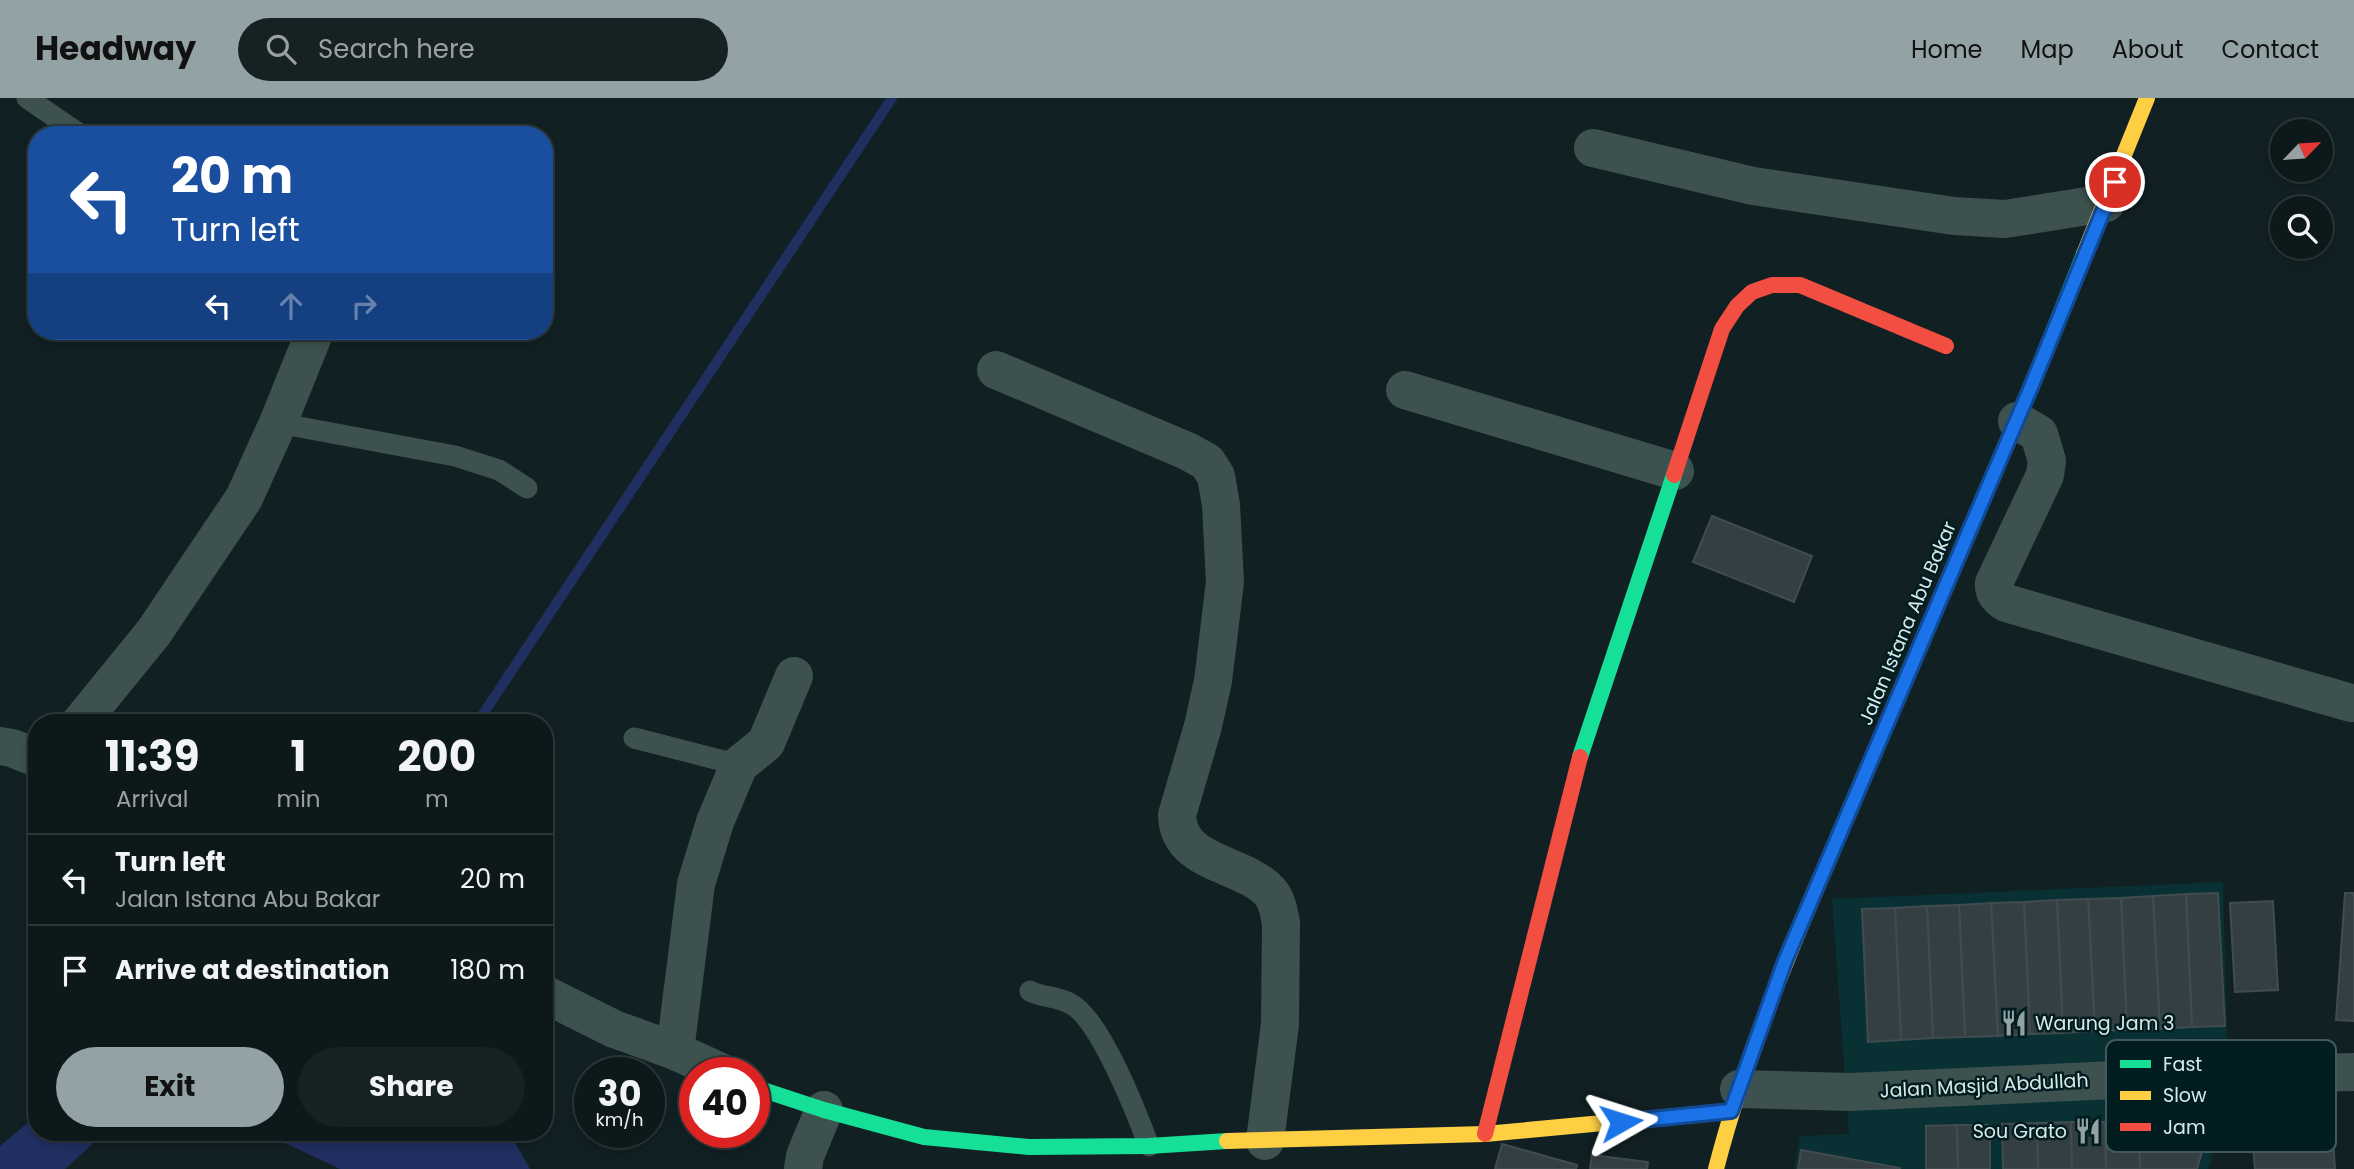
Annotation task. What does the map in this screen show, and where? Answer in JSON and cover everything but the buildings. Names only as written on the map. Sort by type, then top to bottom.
[{"type":"street","name":"Jalan Istana Abu Bakar","points":[[1716,1169],[1735,1100],[1785,961],[2017,421],[2147,98]]},
{"type":"street","points":[[1593,148],[1753,186],[1954,216],[2005,219],[2106,203]]},
{"type":"street","points":[[1485,1134],[1585,737],[1722,329],[1734,306],[1754,289],[1775,283],[1800,285],[1946,346]]},
{"type":"street","points":[[87,714],[154,632],[244,499],[311,340]]},
{"type":"street","points":[[996,370],[1187,451],[1207,462],[1216,476],[1221,505],[1225,582],[1219,644],[1203,726],[1177,815],[1177,827],[1184,839],[1202,856],[1254,879],[1271,893],[1279,909],[1280,1024],[1265,1142]]},
{"type":"street","points":[[1405,390],[1675,471]]},
{"type":"street","points":[[2017,421],[2039,434],[2047,461],[2045,475],[1994,583],[1998,598],[2006,603],[2351,703]]},
{"type":"street","points":[[675,1051],[696,884],[715,822],[739,765],[766,743],[794,676]]},
{"type":"street","points":[[0,746],[28,754]]},
{"type":"street","points":[[553,998],[614,1029],[688,1057]]},
{"type":"street","name":"Jalan Masjid Abdullah","points":[[2336,1073],[2354,1072]]},
{"type":"street","name":"Jalan Masjid Abdullah","points":[[1735,1100],[1850,1091],[2106,1080]]},
{"type":"street","points":[[770,1092],[924,1137],[1029,1147],[1149,1146],[1485,1134],[1593,1125],[1735,1100]]},
{"type":"street","points":[[803,1169],[805,1156],[824,1110]]},
{"type":"lane","points":[[27,98],[67,126]]},
{"type":"lane","points":[[278,424],[454,456],[499,470],[527,488]]},
{"type":"lane","points":[[634,738],[739,765]]},
{"type":"lane","points":[[1030,991],[1073,1004],[1089,1023],[1126,1086],[1149,1146]]},
{"type":"shaded area","points":[[2223,882],[2227,1040],[2106,1040],[2106,1152],[2213,1152],[2208,1169],[1794,1169],[1800,1136],[1849,1134],[1832,899]]},
{"type":"water","points":[[28,1123],[28,1141],[96,1141],[65,1169],[0,1169],[0,1146]]},
{"type":"water","points":[[281,1141],[514,1141],[530,1169],[340,1169]]},
{"type":"waterway","points":[[483,714],[892,98]]},
{"type":"traffic: fast","points":[[1855,798],[2031,387],[2084,254]]},
{"type":"traffic: fast","points":[[1580,757],[1674,475]]},
{"type":"traffic: fast","points":[[770,1092],[924,1137],[1029,1147],[1149,1146],[1227,1141]]},
{"type":"traffic: slow","points":[[2084,254],[2147,98]]},
{"type":"traffic: slow","points":[[1716,1169],[1729,1121],[1761,1028],[1855,798]]},
{"type":"traffic: slow","points":[[1227,1141],[1485,1134],[1731,1111]]},
{"type":"traffic: jam","points":[[1674,475],[1722,329],[1737,306],[1752,292],[1772,285],[1800,285],[1946,346]]},
{"type":"traffic: jam","points":[[1485,1134],[1580,757]]},
{"type":"place","name":"Warung Jam 3","points":[[2014,1023]]},
{"type":"place","name":"Sou Grato","points":[[2088,1131]]},
{"type":"route","points":[[1621,1122],[1731,1111],[1785,961],[2031,387],[2115,182]]}]
